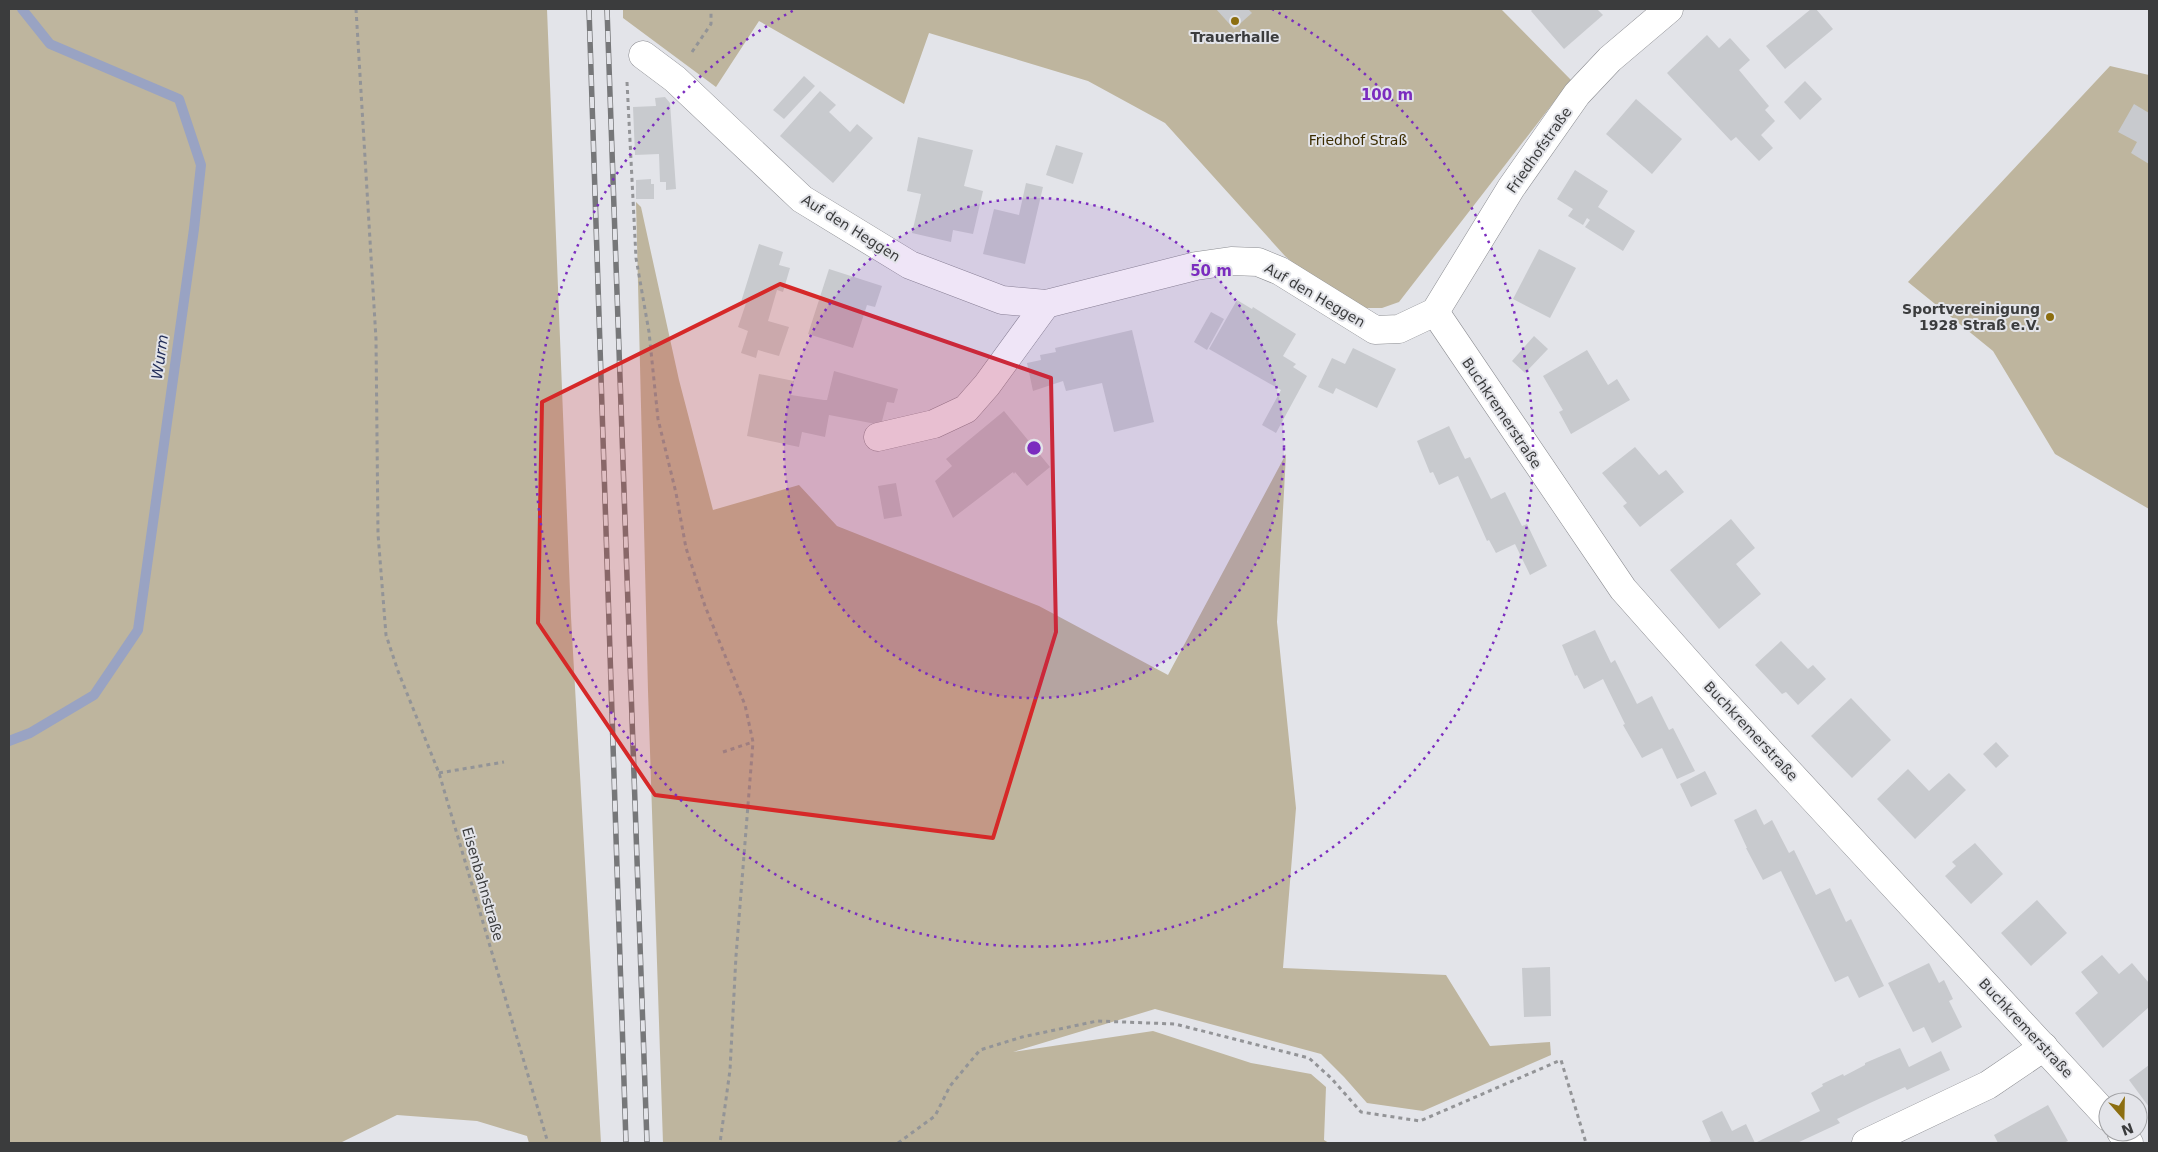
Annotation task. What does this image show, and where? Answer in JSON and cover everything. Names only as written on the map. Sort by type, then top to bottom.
[{"type":"street","name":"Friedhofstraße","points":[[1435,312],[1511,188],[1577,94],[1610,59],[1668,9]]},
{"type":"street","name":"Auf den Heggen","points":[[644,55],[674,79],[802,199],[919,269],[1002,300],[1046,304],[1196,266],[1231,262],[1258,262],[1280,271],[1375,330],[1399,329],[1435,312]]},
{"type":"street","points":[[878,437],[934,424],[966,410],[987,385],[1046,304]]},
{"type":"street","name":"Buchkremerstraße","points":[[1435,312],[1623,590],[1736,716],[2098,1106]]},
{"type":"street","points":[[1866,1143],[1988,1085],[2044,1047]]},
{"type":"path","name":"Eisenbahnstraße","points":[[356,9],[376,339],[378,534],[386,635],[438,773],[548,1143]]},
{"type":"path","points":[[674,79],[711,24],[711,9]]},
{"type":"path","points":[[644,55],[626,52],[636,258],[648,332],[658,419],[676,492],[686,548],[705,606],[745,705],[752,742],[736,956],[730,1070],[720,1143]]},
{"type":"path","points":[[724,752],[752,742]]},
{"type":"path","points":[[438,773],[504,762]]},
{"type":"path","points":[[898,1142],[935,1116],[950,1086],[980,1050],[1022,1037],[1097,1022],[1176,1024],[1309,1058],[1332,1078],[1361,1112],[1420,1121],[1561,1060],[1586,1143]]},
{"type":"highlighted area","points":[[780,284],[1051,378],[1056,632],[993,838],[655,795],[538,623],[542,402]]},
{"type":"green space","points":[[9,9],[547,9],[571,617],[601,1143],[529,1143],[527,1136],[477,1121],[397,1115],[340,1143],[9,1143]]},
{"type":"green space","name":"Friedhof Straß","points":[[623,9],[1501,9],[1571,80],[1399,302],[1382,308],[1360,308],[1329,294],[1285,256],[1165,123],[1088,81],[929,33],[904,104],[759,21],[716,87],[623,18]]},
{"type":"green space","name":"Sportvereinigung 1928 Straß e.V.","points":[[2110,66],[2149,75],[2149,509],[2055,454],[1993,351],[1908,282]]},
{"type":"green space","points":[[636,202],[641,207],[679,380],[713,510],[799,485],[837,526],[1039,606],[1168,675],[1286,454],[1277,622],[1296,808],[1283,968],[1446,975],[1490,1046],[1550,1042],[1551,1055],[1423,1111],[1367,1103],[1321,1054],[1155,1009],[1013,1052],[1153,1031],[1251,1063],[1311,1074],[1326,1087],[1324,1140],[1329,1143],[663,1143],[648,691]]},
{"type":"building","name":"Trauerhalle","points":[[1216,9],[1248,9],[1252,13],[1234,29]]},
{"type":"building","points":[[1533,9],[1597,9],[1603,15],[1564,49],[1531,11]]},
{"type":"building","points":[[1811,9],[1816,9],[1833,29],[1785,69],[1766,46]]},
{"type":"building","points":[[1707,35],[1719,48],[1730,38],[1750,60],[1739,70],[1769,106],[1765,110],[1775,121],[1761,135],[1773,148],[1759,161],[1736,137],[1731,141],[1667,73]]},
{"type":"building","points":[[804,76],[815,86],[784,119],[773,110]]},
{"type":"building","points":[[1805,81],[1822,99],[1800,120],[1784,102]]},
{"type":"building","points":[[820,91],[836,105],[829,112],[850,132],[857,124],[873,138],[833,183],[780,136]]},
{"type":"building","points":[[665,97],[670,103],[676,189],[666,190],[666,182],[660,182],[659,154],[635,155],[633,107],[656,106],[655,98]]},
{"type":"building","points":[[1636,99],[1682,139],[1652,174],[1606,134]]},
{"type":"building","points":[[2134,104],[2149,113],[2149,164],[2131,153],[2137,142],[2118,132]]},
{"type":"building","points":[[918,137],[973,150],[964,186],[983,191],[973,234],[953,230],[951,242],[912,233],[921,194],[907,191]]},
{"type":"building","points":[[1056,145],[1083,153],[1073,184],[1046,175]]},
{"type":"building","points":[[1575,170],[1608,191],[1598,207],[1635,231],[1623,251],[1585,227],[1590,220],[1587,218],[1583,225],[1568,216],[1573,209],[1557,199]]},
{"type":"building","points":[[651,179],[651,184],[654,184],[654,199],[636,199],[636,180]]},
{"type":"building","points":[[1026,183],[1043,187],[1025,264],[983,254],[994,209],[1019,215]]},
{"type":"building","points":[[759,244],[783,252],[779,265],[790,268],[783,292],[777,290],[768,321],[789,327],[779,356],[758,350],[756,358],[741,353],[748,331],[738,327],[746,303],[741,302]]},
{"type":"building","points":[[1539,249],[1576,268],[1550,318],[1513,299]]},
{"type":"building","points":[[829,269],[882,286],[875,307],[867,305],[853,348],[808,334]]},
{"type":"building","points":[[1237,300],[1252,309],[1253,307],[1296,334],[1283,356],[1296,364],[1293,367],[1307,376],[1276,433],[1262,425],[1281,390],[1209,349]]},
{"type":"building","points":[[1211,312],[1224,319],[1207,350],[1194,342]]},
{"type":"building","points":[[1132,330],[1154,422],[1114,432],[1102,383],[1066,391],[1063,381],[1033,391],[1027,363],[1041,360],[1040,355],[1056,352],[1055,348]]},
{"type":"building","points":[[1534,336],[1548,349],[1525,373],[1512,361]]},
{"type":"building","points":[[1353,348],[1396,369],[1377,408],[1336,388],[1333,394],[1318,387],[1332,358],[1345,364]]},
{"type":"building","points":[[1587,350],[1608,385],[1617,379],[1630,400],[1571,434],[1559,412],[1563,410],[1543,376]]},
{"type":"building","points":[[834,371],[898,389],[894,403],[887,402],[881,425],[829,415],[825,437],[802,432],[799,447],[747,436],[759,374],[794,381],[791,395],[827,400]]},
{"type":"building","points":[[1004,411],[1050,467],[1027,486],[1013,472],[953,518],[935,481],[952,466],[946,459]]},
{"type":"building","points":[[1449,426],[1465,459],[1470,457],[1491,499],[1505,492],[1522,526],[1527,524],[1547,566],[1530,575],[1515,544],[1496,553],[1489,540],[1487,541],[1458,476],[1439,485],[1433,472],[1430,473],[1417,441]]},
{"type":"building","points":[[1635,447],[1659,475],[1666,470],[1684,492],[1640,527],[1623,506],[1627,503],[1602,473]]},
{"type":"building","points":[[896,483],[902,516],[884,519],[878,486]]},
{"type":"building","points":[[1731,519],[1755,548],[1736,564],[1761,594],[1719,629],[1670,570]]},
{"type":"building","points":[[1595,630],[1611,663],[1615,660],[1637,704],[1652,696],[1669,730],[1673,728],[1695,771],[1677,779],[1662,748],[1642,758],[1623,725],[1625,724],[1603,679],[1584,689],[1577,675],[1575,676],[1562,645]]},
{"type":"building","points":[[1781,641],[1808,669],[1813,665],[1826,679],[1798,705],[1786,692],[1782,694],[1755,665]]},
{"type":"building","points":[[1851,698],[1891,740],[1852,778],[1811,736]]},
{"type":"building","points":[[1996,742],[2009,756],[1996,768],[1983,754]]},
{"type":"building","points":[[1908,769],[1929,791],[1949,773],[1966,790],[1915,839],[1877,799]]},
{"type":"building","points":[[1705,771],[1717,794],[1691,807],[1680,784]]},
{"type":"building","points":[[1756,809],[1764,825],[1772,820],[1789,853],[1794,850],[1816,895],[1830,888],[1846,922],[1851,919],[1884,986],[1859,998],[1848,976],[1835,982],[1781,871],[1763,880],[1746,848],[1734,820]]},
{"type":"building","points":[[1975,843],[2003,874],[1971,904],[1945,876],[1956,866],[1952,862]]},
{"type":"building","points":[[2037,900],[2067,933],[2031,966],[2001,933]]},
{"type":"building","points":[[2102,955],[2119,974],[2132,963],[2149,983],[2149,1007],[2103,1048],[2075,1013],[2098,993],[2081,972]]},
{"type":"building","points":[[1929,963],[1939,983],[1944,980],[1953,999],[1949,1001],[1962,1027],[1932,1043],[1924,1027],[1913,1032],[1888,983]]},
{"type":"building","points":[[1550,967],[1551,1016],[1524,1017],[1522,968]]},
{"type":"building","points":[[1900,1048],[1909,1067],[1941,1051],[1950,1070],[1907,1090],[1905,1087],[1870,1103],[1837,1119],[1840,1123],[1797,1143],[1755,1143],[1820,1111],[1811,1093],[1823,1086],[1822,1084],[1843,1074],[1844,1076],[1865,1065],[1865,1063]]},
{"type":"building","points":[[2149,1065],[2149,1107],[2148,1092],[2138,1092],[2129,1080]]},
{"type":"building","points":[[2048,1105],[2068,1141],[2063,1143],[1998,1143],[1994,1135]]},
{"type":"building","points":[[1722,1111],[1732,1131],[1746,1124],[1755,1143],[1706,1143],[1711,1141],[1702,1121]]},
{"type":"waterway","name":"Wurm","points":[[9,741],[30,733],[94,695],[138,630],[194,229],[201,165],[179,99],[50,44],[22,9]]},
{"type":"railway","points":[[589,9],[626,1143]]},
{"type":"railway","points":[[607,9],[647,1143]]},
{"type":"place","name":"Trauerhalle","points":[[1235,21]]},
{"type":"place","name":"Sportvereinigung 1928 Straß e.V.","points":[[2050,317]]}]
